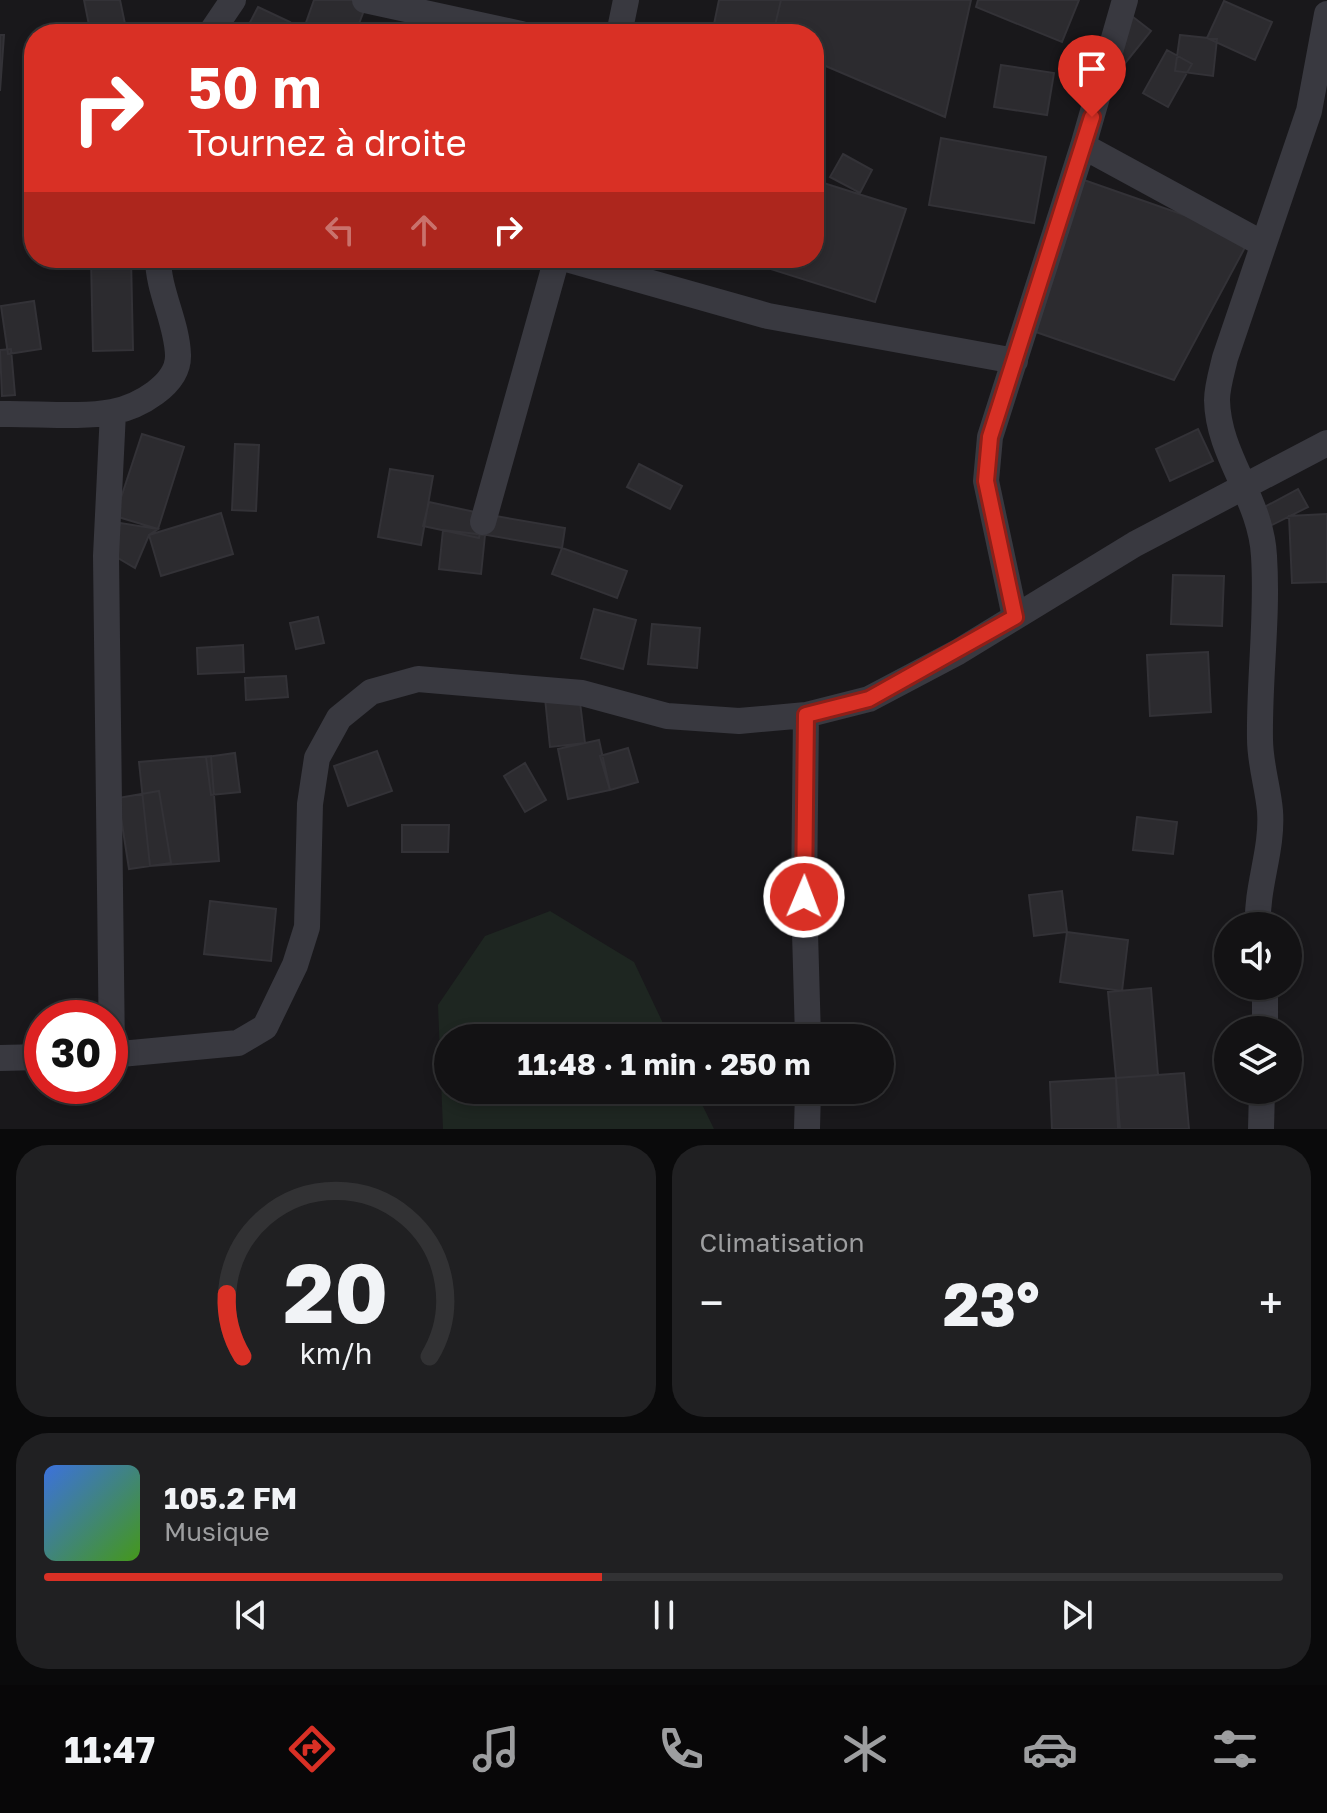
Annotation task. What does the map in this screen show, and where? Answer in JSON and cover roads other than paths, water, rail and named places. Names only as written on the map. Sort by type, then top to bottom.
[{"type":"street","points":[[217,24],[233,0]]},
{"type":"street","points":[[365,0],[475,24]]},
{"type":"street","points":[[621,24],[626,0]]},
{"type":"street","points":[[1015,617],[986,481],[990,437],[1083,146],[1125,0]]},
{"type":"street","points":[[1257,912],[1270,811],[1262,774],[1260,736],[1266,649],[1264,558],[1257,511],[1223,435],[1217,399],[1225,358],[1263,244],[1318,108],[1327,14]]},
{"type":"street","points":[[1083,146],[1263,244]]},
{"type":"street","points":[[0,414],[113,412],[157,392],[173,378],[179,359],[160,268]]},
{"type":"street","points":[[483,522],[557,268]]},
{"type":"street","points":[[596,268],[768,316],[1015,361]]},
{"type":"street","points":[[110,1000],[106,556],[113,412]]},
{"type":"street","points":[[128,1053],[238,1043],[265,1027],[295,965],[307,927],[310,804],[317,758],[339,718],[371,692],[418,679],[582,693],[667,716],[739,721],[806,715],[869,699],[1015,617],[1135,544],[1327,443]]},
{"type":"street","points":[[806,715],[804,897],[808,1024]]},
{"type":"street","points":[[0,1058],[24,1057]]},
{"type":"street","points":[[807,1129],[808,1104]]},
{"type":"street","points":[[1261,1129],[1262,1104]]}]
